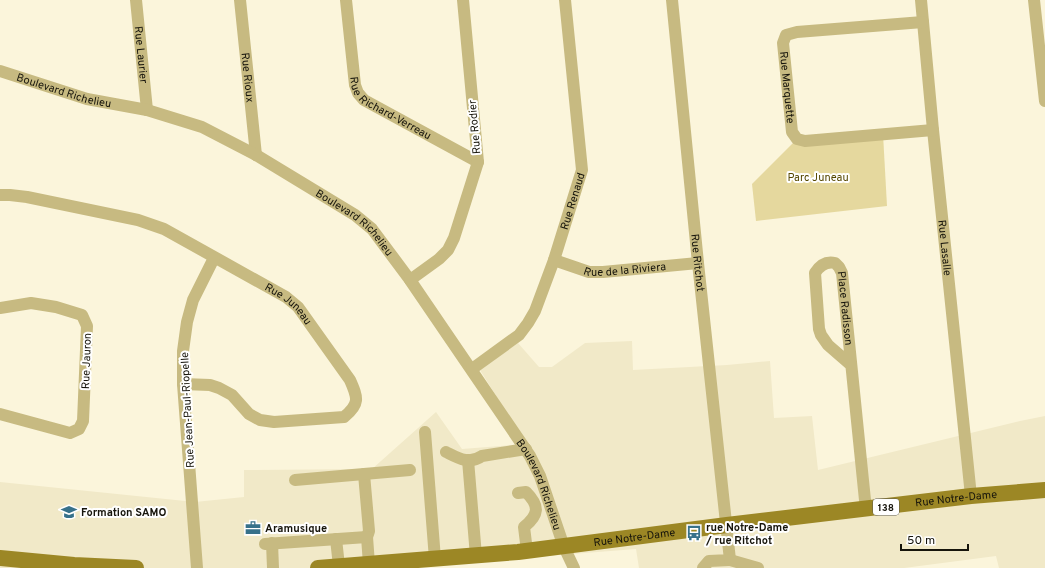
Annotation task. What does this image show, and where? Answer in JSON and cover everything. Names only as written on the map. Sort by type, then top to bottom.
[{"type":"main road","name":"Rue Notre-Dame","points":[[318,568],[527,551],[971,496],[1045,490]]},
{"type":"main road","points":[[0,558],[74,565],[136,568]]},
{"type":"street","name":"Rue Laurier","points":[[136,0],[147,110]]},
{"type":"street","name":"Rue Rioux","points":[[240,0],[256,156]]},
{"type":"street","name":"Rue Richard-Verreau","points":[[346,0],[355,85],[358,94],[364,100],[478,162]]},
{"type":"street","name":"Rue Rodier","points":[[410,280],[439,259],[448,250],[454,238],[478,162],[463,0]]},
{"type":"street","name":"Rue Renaud","points":[[472,370],[519,335],[535,311],[554,260],[582,170],[565,0]]},
{"type":"street","name":"Rue Ritchot","points":[[672,0],[730,560]]},
{"type":"street","name":"Rue Lasalle","points":[[921,0],[971,496]]},
{"type":"street","points":[[1034,0],[1045,101]]},
{"type":"street","name":"Rue Marquette","points":[[923,22],[797,32],[786,35],[783,43],[792,132],[797,139],[805,141],[933,130]]},
{"type":"street","name":"Boulevard Richelieu","points":[[0,71],[87,99],[147,110],[202,127],[256,156],[356,215],[372,229],[410,280],[526,449],[540,476],[564,547],[574,568]]},
{"type":"street","name":"Rue Juneau","points":[[0,195],[27,197],[138,220],[164,229],[286,297],[298,307],[350,380],[357,402],[352,410],[344,417],[274,422],[260,420],[250,414],[232,395],[219,388],[210,385],[183,384]]},
{"type":"street","name":"Rue Jean-Paul-Riopelle","points":[[197,568],[183,384],[183,351],[187,322],[193,300],[214,258]]},
{"type":"street","name":"Rue de la Riviera","points":[[554,260],[589,272],[603,272],[698,262]]},
{"type":"street","name":"Place Radisson","points":[[851,365],[828,345],[819,329],[815,273],[817,269],[826,263],[835,263],[842,273],[866,510]]},
{"type":"street","name":"Rue Jauron","points":[[0,308],[30,303],[56,307],[82,315],[87,326],[83,421],[79,429],[70,433],[0,414]]},
{"type":"street","points":[[425,432],[435,559]]},
{"type":"street","points":[[446,452],[462,460],[476,460],[482,456],[526,449]]},
{"type":"street","points":[[468,460],[476,556]]},
{"type":"street","points":[[295,480],[410,470]]},
{"type":"street","points":[[364,474],[369,531],[367,537],[369,564]]},
{"type":"street","points":[[518,493],[526,492],[533,499],[535,508],[535,515],[531,522],[524,527],[527,551]]},
{"type":"street","points":[[535,508],[549,504]]},
{"type":"street","points":[[273,568],[269,544],[367,537]]},
{"type":"street","points":[[336,539],[339,566]]},
{"type":"street","points":[[702,568],[709,561],[730,560],[758,568]]},
{"type":"shaded area","points":[[632,341],[633,370],[770,361],[774,418],[812,416],[818,470],[1045,416],[1045,568],[999,568],[996,556],[904,568],[639,568],[636,549],[394,568],[0,568],[0,482],[195,502],[244,497],[244,470],[372,469],[436,412],[462,449],[526,444],[480,370],[518,343],[539,367],[552,367],[585,343]]},
{"type":"green space","name":"Parc Juneau","points":[[883,134],[887,206],[756,221],[752,184],[797,139]]},
{"type":"place","name":"Formation SAMO","points":[[69,512]]},
{"type":"place","name":"Aramusique","points":[[253,528]]},
{"type":"place","name":"rue Notre-Dame / rue Ritchot","points":[[694,533]]}]
